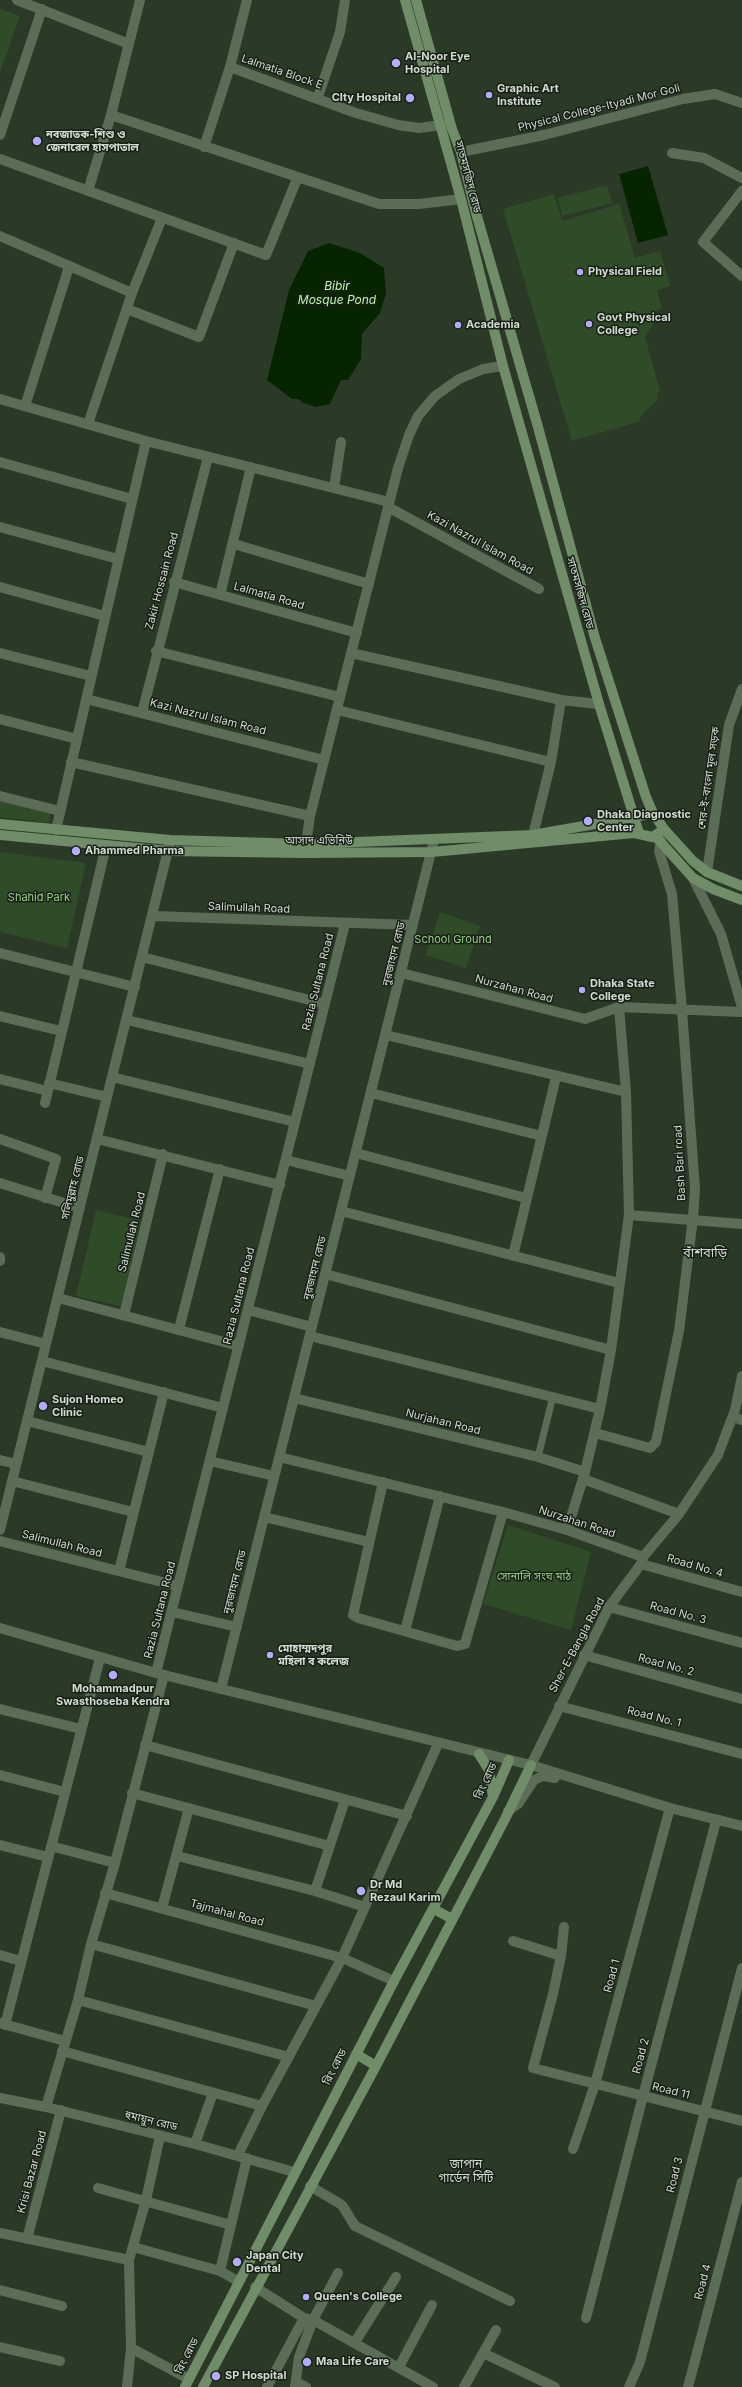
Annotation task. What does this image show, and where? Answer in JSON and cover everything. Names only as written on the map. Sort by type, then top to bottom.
[{"type":"main road","name":"সাতমসজিদ রোড","points":[[412,0],[408,11],[461,199],[503,366],[632,818],[639,833]]},
{"type":"main road","name":"সাতমসজিদ রোড","points":[[412,0],[452,129],[461,152],[476,213],[519,361],[595,638],[653,813],[664,829],[693,861],[707,872],[742,886]]},
{"type":"main road","points":[[503,366],[519,361]]},
{"type":"main road","name":"আসাদ এভিনিউ","points":[[0,835],[169,852],[305,849],[533,835],[653,813]]},
{"type":"main road","name":"আসাদ এভিনিউ","points":[[0,824],[170,840],[305,849],[432,852],[639,833],[658,838]]},
{"type":"main road","points":[[664,829],[658,838],[693,878],[713,889],[742,900]]},
{"type":"main road","points":[[478,1754],[489,1770],[493,1797]]},
{"type":"main road","name":"রিং রোড","points":[[187,2383],[294,2172],[493,1797],[509,1760]]},
{"type":"main road","points":[[203,2387],[255,2287],[376,2066],[531,1765]]},
{"type":"main road","points":[[434,1909],[452,1919]]},
{"type":"main road","points":[[356,2054],[376,2066]]},
{"type":"street","points":[[17,0],[129,44]]},
{"type":"street","points":[[88,191],[111,115],[140,0]]},
{"type":"street","points":[[204,147],[230,67],[247,0]]},
{"type":"street","points":[[318,97],[340,32],[345,0]]},
{"type":"street","points":[[0,135],[42,9]]},
{"type":"street","name":"Lalmatia Block E","points":[[230,67],[318,97],[356,113],[398,125],[419,128],[441,125]]},
{"type":"street","name":"Physical College-Ityadi Mor Goli","points":[[461,152],[544,135],[683,99],[715,94],[742,103]]},
{"type":"street","points":[[111,115],[297,179],[379,204],[419,204],[461,199]]},
{"type":"street","points":[[672,153],[704,158],[742,178]]},
{"type":"street","points":[[0,159],[266,255],[297,179]]},
{"type":"street","points":[[742,191],[703,242],[742,276]]},
{"type":"street","points":[[88,424],[132,293],[162,218]]},
{"type":"street","points":[[0,236],[132,293]]},
{"type":"street","points":[[127,309],[199,337],[234,243]]},
{"type":"street","points":[[25,406],[69,267]]},
{"type":"street","points":[[305,849],[310,816],[324,760],[389,504],[409,435],[418,416],[435,396],[459,379],[483,369],[503,366]]},
{"type":"street","points":[[0,399],[146,441],[334,488],[389,504]]},
{"type":"street","points":[[56,830],[146,441]]},
{"type":"street","points":[[334,488],[341,442]]},
{"type":"street","name":"Zakir Hossain Road","points":[[142,713],[156,651],[208,456]]},
{"type":"street","points":[[0,462],[132,499]]},
{"type":"street","points":[[220,595],[234,544],[251,467]]},
{"type":"street","name":"Kazi Nazrul Islam Road","points":[[389,504],[539,589]]},
{"type":"street","points":[[0,527],[118,559]]},
{"type":"street","points":[[234,544],[369,584]]},
{"type":"street","name":"Lalmatia Road","points":[[174,582],[357,632]]},
{"type":"street","points":[[0,587],[105,616]]},
{"type":"street","points":[[156,651],[340,697]]},
{"type":"street","points":[[0,653],[91,676]]},
{"type":"street","points":[[351,653],[561,700],[599,704]]},
{"type":"street","name":"শের-ই-বাংলা মূল সড়ক","points":[[707,872],[729,725],[742,689]]},
{"type":"street","name":"Kazi Nazrul Islam Road","points":[[86,699],[324,760]]},
{"type":"street","points":[[533,835],[552,762],[561,700]]},
{"type":"street","points":[[337,710],[552,762]]},
{"type":"street","points":[[0,719],[77,739]]},
{"type":"street","points":[[71,762],[310,816]]},
{"type":"street","points":[[0,796],[60,811]]},
{"type":"street","name":"Bash Bari road","points":[[595,1433],[650,1448],[656,1442],[678,1331],[693,1218],[695,1189],[672,894],[659,851],[658,838]]},
{"type":"street","name":"সলিমুল্লাহ রোড","points":[[0,1530],[169,852],[170,840]]},
{"type":"street","name":"নুরজাহান রোড","points":[[221,1690],[434,840]]},
{"type":"street","points":[[45,1103],[106,846]]},
{"type":"street","points":[[693,878],[721,934],[742,1007]]},
{"type":"street","name":"Salimullah Road","points":[[153,916],[345,924],[413,925]]},
{"type":"street","name":"Razia Sultana Road","points":[[160,1674],[178,1586],[345,924]]},
{"type":"street","points":[[0,953],[135,987]]},
{"type":"street","points":[[142,957],[325,1004]]},
{"type":"street","name":"Nurzahan Road","points":[[401,973],[576,1018],[595,1017],[619,1007]]},
{"type":"street","points":[[567,1530],[584,1476],[600,1408],[611,1350],[629,1215],[626,1092],[619,1007],[742,1012]]},
{"type":"street","points":[[0,1016],[61,1031]]},
{"type":"street","points":[[127,1020],[310,1064]]},
{"type":"street","points":[[386,1034],[556,1077],[626,1092]]},
{"type":"street","points":[[112,1077],[296,1122]]},
{"type":"street","points":[[513,1256],[556,1077]]},
{"type":"street","points":[[0,1079],[108,1098]]},
{"type":"street","points":[[371,1093],[542,1136]]},
{"type":"street","points":[[97,1139],[163,1154],[280,1185]]},
{"type":"street","points":[[0,1140],[56,1159],[45,1198]]},
{"type":"street","points":[[356,1153],[526,1198]]},
{"type":"street","name":"Salimullah Road","points":[[124,1315],[163,1154]]},
{"type":"street","points":[[286,1160],[350,1176]]},
{"type":"street","points":[[179,1330],[220,1169]]},
{"type":"street","points":[[0,1183],[80,1208]]},
{"type":"street","points":[[341,1211],[620,1284]]},
{"type":"street","points":[[629,1215],[693,1218],[742,1224]]},
{"type":"street","points":[[325,1274],[611,1350]]},
{"type":"street","points":[[58,1298],[239,1346]]},
{"type":"street","points":[[248,1310],[311,1331],[600,1408]]},
{"type":"street","points":[[0,1332],[46,1344]]},
{"type":"street","points":[[42,1361],[223,1408]]},
{"type":"street","name":"Sher-E-Bangla Road","points":[[531,1765],[609,1607],[642,1560],[679,1514],[718,1455],[737,1418],[742,1376]]},
{"type":"street","points":[[119,1571],[164,1392]]},
{"type":"street","points":[[538,1457],[552,1396]]},
{"type":"street","name":"Nurjahan Road","points":[[294,1398],[538,1457],[679,1514]]},
{"type":"street","points":[[27,1421],[149,1452]]},
{"type":"street","name":"Nurzahan Road","points":[[279,1457],[440,1496],[567,1530],[642,1560]]},
{"type":"street","points":[[0,1460],[16,1464]]},
{"type":"street","points":[[210,1461],[274,1476]]},
{"type":"street","points":[[12,1481],[134,1512]]},
{"type":"street","points":[[384,1482],[353,1615],[358,1618],[457,1646],[465,1644],[503,1512]]},
{"type":"street","points":[[405,1631],[440,1496]]},
{"type":"street","points":[[264,1517],[369,1542]]},
{"type":"street","name":"Salimullah Road","points":[[0,1541],[178,1586]]},
{"type":"street","name":"Road No. 4","points":[[642,1560],[742,1592]]},
{"type":"street","name":"Road No. 3","points":[[609,1607],[742,1643]]},
{"type":"street","points":[[172,1612],[237,1626]]},
{"type":"street","points":[[0,1628],[100,1658],[221,1690],[478,1754],[531,1765],[670,1808],[742,1826]]},
{"type":"street","name":"Road No. 2","points":[[584,1656],[742,1699]]},
{"type":"street","points":[[66,2041],[3,2024],[21,1961],[100,1658]]},
{"type":"street","points":[[46,2107],[78,2000],[91,1944],[115,1863],[145,1745],[160,1674]]},
{"type":"street","name":"Road No. 1","points":[[559,1706],[742,1754]]},
{"type":"street","points":[[0,1709],[81,1730]]},
{"type":"street","points":[[220,2271],[232,2225],[243,2157],[262,2106],[342,1958],[438,1744]]},
{"type":"street","points":[[145,1745],[407,1816]]},
{"type":"street","points":[[0,1775],[65,1792]]},
{"type":"street","points":[[508,1811],[518,1804],[528,1787],[538,1777],[544,1776],[591,1783]]},
{"type":"street","points":[[132,1793],[330,1846]]},
{"type":"street","points":[[314,1891],[345,1800]]},
{"type":"street","points":[[162,1908],[189,1808]]},
{"type":"street","name":"Road 1","points":[[573,2149],[595,2084],[670,1808]]},
{"type":"street","name":"Road 2","points":[[586,2318],[589,2301],[643,2096],[715,1825],[718,1820]]},
{"type":"street","points":[[0,1845],[48,1857]]},
{"type":"street","points":[[51,1846],[115,1863]]},
{"type":"street","points":[[177,1856],[314,1891],[365,1907]]},
{"type":"street","name":"Tajmahal Road","points":[[105,1893],[342,1958],[394,1981]]},
{"type":"street","points":[[513,1941],[561,1956],[564,1927]]},
{"type":"street","points":[[91,1944],[316,2006]]},
{"type":"street","points":[[0,1955],[21,1961]]},
{"type":"street","name":"Road 11","points":[[561,1956],[533,2068],[742,2121]]},
{"type":"street","name":"Road 3","points":[[629,2387],[640,2362],[742,1968]]},
{"type":"street","points":[[78,2000],[289,2057]]},
{"type":"street","points":[[62,2052],[262,2106]]},
{"type":"street","points":[[195,2144],[213,2092]]},
{"type":"street","name":"হুমায়ুন রোড","points":[[0,2098],[61,2110],[195,2144],[294,2172]]},
{"type":"street","name":"Krisi Bazar Road","points":[[27,2239],[61,2110]]},
{"type":"street","points":[[127,2387],[131,2348],[129,2260],[134,2247],[146,2200],[160,2136]]},
{"type":"street","name":"Road 4","points":[[688,2387],[742,2182]]},
{"type":"street","points":[[310,2186],[342,2205],[355,2226],[510,2301]]},
{"type":"street","points":[[98,2188],[146,2200],[232,2225]]},
{"type":"street","points":[[0,2233],[129,2260]]},
{"type":"street","points":[[134,2247],[220,2271],[238,2281]]},
{"type":"street","points":[[267,2387],[338,2273]]},
{"type":"street","points":[[355,2342],[396,2277]]},
{"type":"street","points":[[255,2287],[308,2319],[355,2342],[433,2387]]},
{"type":"street","points":[[0,2290],[62,2306]]},
{"type":"street","points":[[399,2367],[432,2304]]},
{"type":"street","points":[[306,2387],[296,2384],[299,2358],[308,2319]]},
{"type":"street","points":[[464,2387],[496,2330]]},
{"type":"street","points":[[0,2348],[60,2362]]},
{"type":"street","points":[[131,2348],[187,2383]]},
{"type":"street","points":[[483,2353],[555,2387]]},
{"type":"green space","points":[[0,9],[20,16],[0,72]]},
{"type":"green space","points":[[607,185],[612,203],[562,216],[558,198]]},
{"type":"green space","name":"Physical Field","points":[[554,194],[562,221],[619,204],[635,258],[660,251],[670,286],[657,290],[662,309],[651,312],[654,323],[645,337],[660,391],[657,396],[658,400],[644,412],[638,422],[572,441],[503,209]]},
{"type":"green space","points":[[0,800],[51,812],[49,823],[0,817]]},
{"type":"green space","name":"Shahid Park","points":[[0,852],[86,863],[67,948],[0,932]]},
{"type":"green space","name":"School Ground","points":[[440,912],[480,926],[466,968],[426,955]]},
{"type":"green space","points":[[96,1210],[141,1221],[121,1306],[76,1296]]},
{"type":"green space","name":"সোনালি সংঘ মাঠ","points":[[508,1525],[591,1552],[571,1630],[483,1604]]},
{"type":"water","points":[[648,166],[668,235],[638,243],[619,174]]},
{"type":"water","name":"Bibir Mosque Pond","points":[[329,243],[360,253],[384,268],[386,293],[380,313],[362,334],[361,359],[348,380],[341,380],[330,404],[316,407],[303,403],[298,399],[292,399],[267,380],[289,290],[308,251]]},
{"type":"place","name":"Al-Noor Eye Hospital","points":[[396,63]]},
{"type":"place","name":"Graphic Art Institute","points":[[489,95]]},
{"type":"place","name":"CIty Hospital","points":[[410,98]]},
{"type":"place","name":"নবজাতক-শিশু ও জেনারেল হাসপাতাল","points":[[37,141]]},
{"type":"place","name":"Physical Field","points":[[580,272]]},
{"type":"place","name":"Govt Physical College","points":[[589,324]]},
{"type":"place","name":"Academia","points":[[458,325]]},
{"type":"place","name":"Dhaka Diagnostic Center","points":[[588,821]]},
{"type":"place","name":"Ahammed Pharma","points":[[76,851]]},
{"type":"place","name":"Dhaka State College","points":[[582,990]]},
{"type":"place","name":"Sujon Homeo Clinic","points":[[43,1406]]},
{"type":"place","name":"মোহাম্মদপুর মহিলা ব কলেজ","points":[[270,1655]]},
{"type":"place","name":"Mohammadpur Swasthoseba Kendra","points":[[113,1675]]},
{"type":"place","name":"Dr Md Rezaul Karim","points":[[361,1891]]},
{"type":"place","name":"Japan City Dental","points":[[237,2262]]},
{"type":"place","name":"Queen's College","points":[[306,2297]]},
{"type":"place","name":"Maa Life Care","points":[[307,2362]]},
{"type":"place","name":"SP Hospital","points":[[216,2376]]},
{"type":"district","name":"বাঁশবাড়ি","points":[[705,1253]]},
{"type":"district","name":"জাপান গার্ডেন সিটি","points":[[466,2171]]}]
